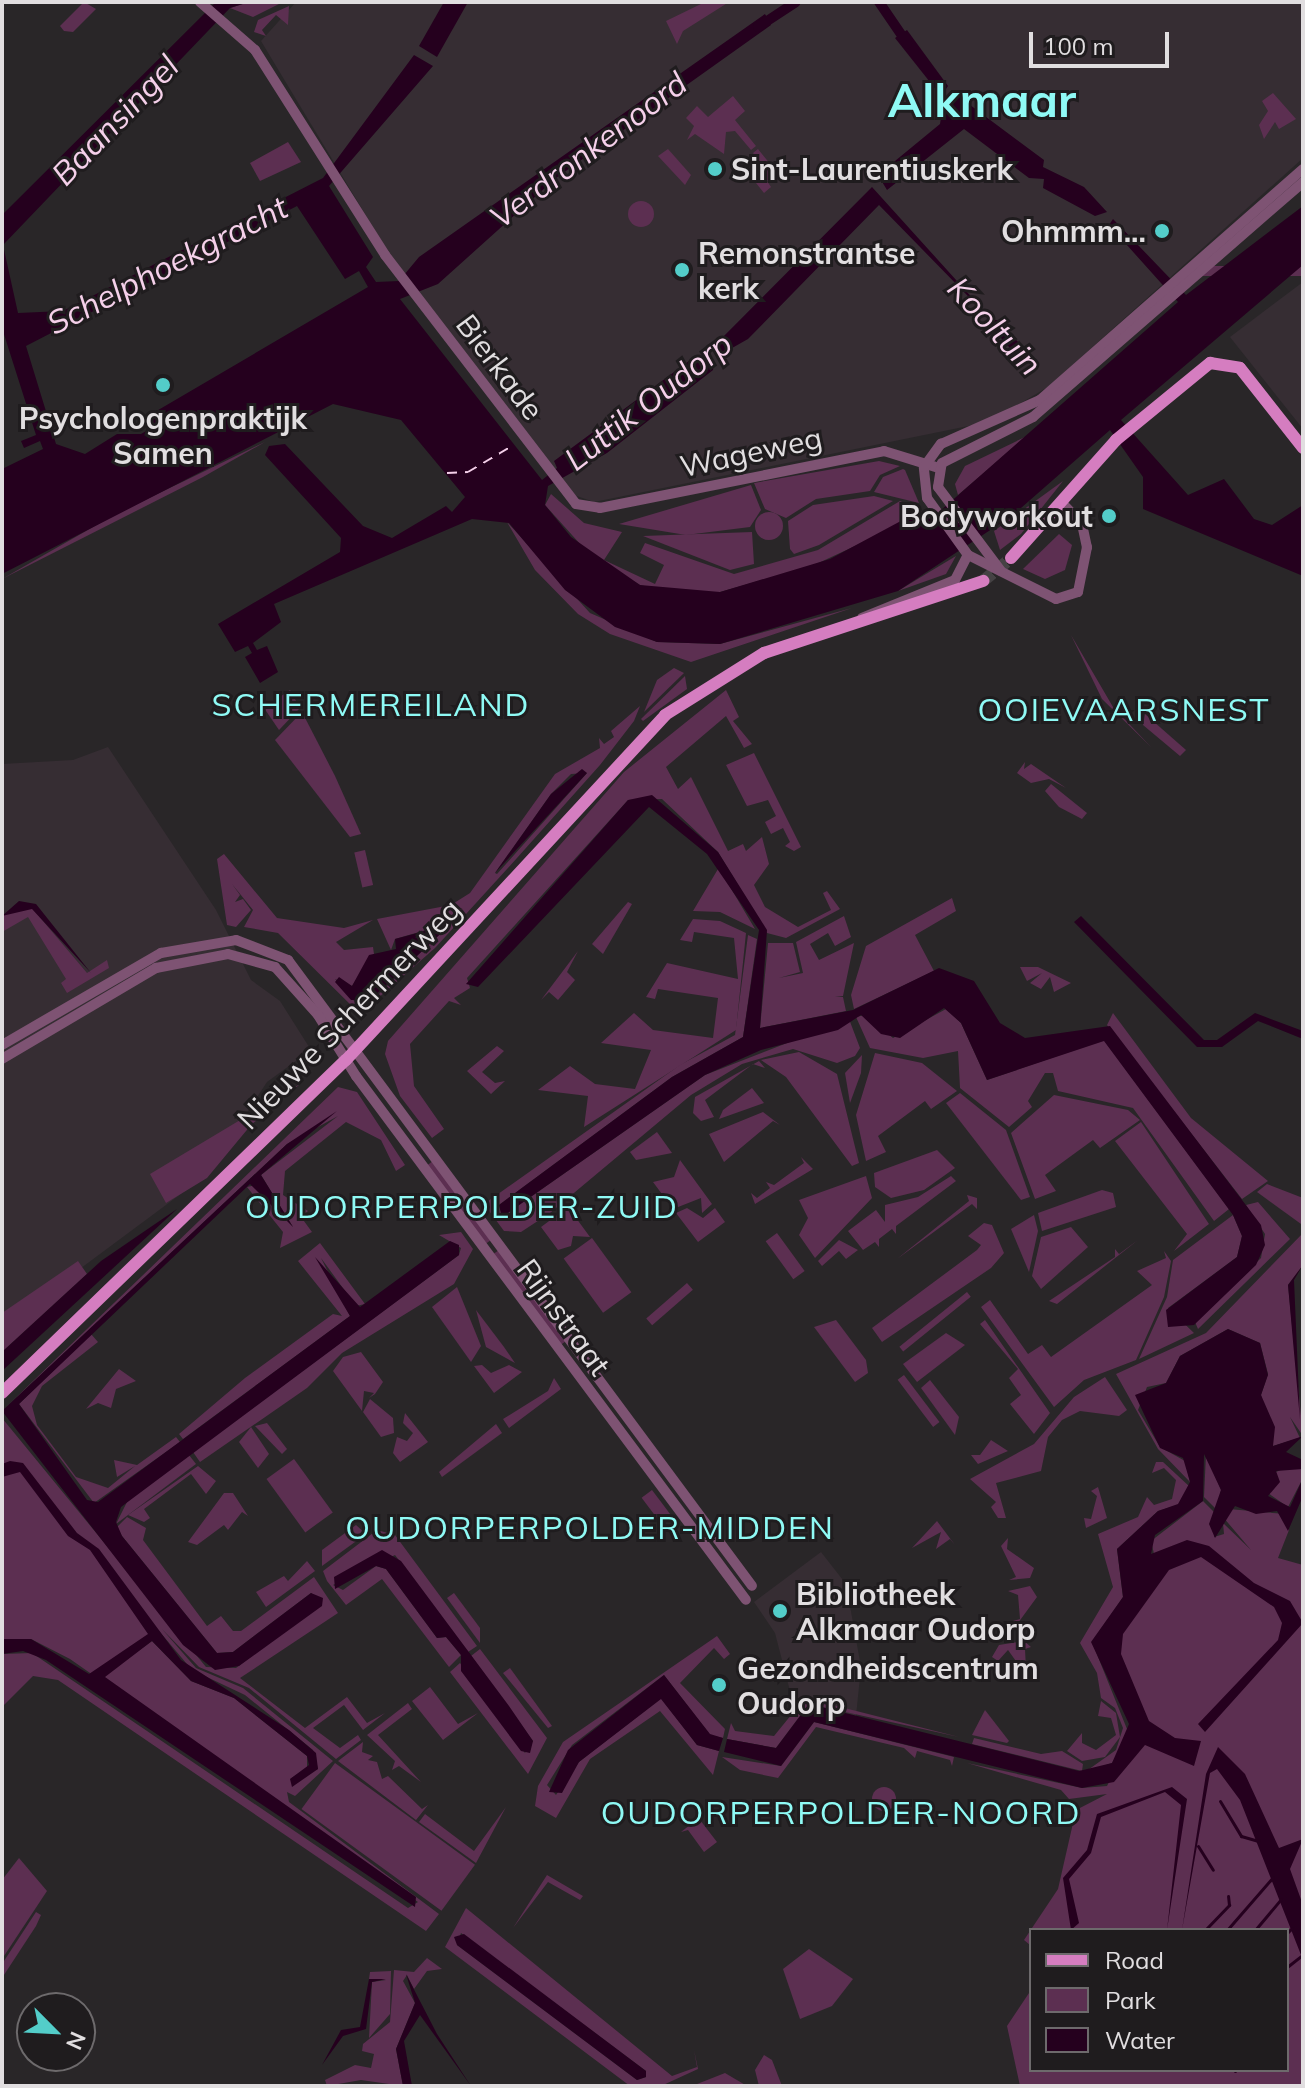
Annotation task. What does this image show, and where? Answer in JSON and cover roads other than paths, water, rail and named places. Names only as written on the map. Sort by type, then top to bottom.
[{"type":"main road","points":[[1011,558],[1116,440],[1195,372],[1220,361],[1242,369],[1303,448]]},
{"type":"main road","name":"Nieuwe Schermerweg","points":[[2,1393],[357,1049],[636,744],[730,670],[983,581]]},
{"type":"street","name":"Bierkade","points":[[206,3],[264,63],[353,204],[560,488]]},
{"type":"street","points":[[1062,503],[1086,536],[1080,588],[1056,599],[1023,585],[966,552],[924,489],[926,461],[945,441],[1003,422],[1057,391],[1173,278],[1303,169]]},
{"type":"street","points":[[1023,585],[975,540],[937,482],[939,468],[1057,391],[1183,288],[1303,182]]},
{"type":"street","name":"Wageweg","points":[[560,488],[572,501],[600,508],[884,451],[926,461],[939,468]]},
{"type":"street","points":[[857,623],[955,580],[966,552]]},
{"type":"street","name":"Rijnstraat","points":[[2,1045],[137,962],[236,940],[294,965],[752,1586]]},
{"type":"street","name":"Rijnstraat","points":[[2,1059],[142,972],[228,954],[256,958],[290,979],[346,1060],[746,1600]]},
{"type":"water","points":[[216,2],[249,2],[230,8],[3,245],[18,313],[63,311],[323,178],[414,55],[433,66],[329,186],[373,257],[366,267],[376,282],[399,281],[419,257],[765,14],[771,25],[556,178],[438,284],[400,299],[542,480],[557,468],[554,461],[693,358],[714,360],[713,370],[607,453],[548,486],[545,505],[571,537],[640,585],[720,592],[830,559],[912,515],[931,519],[1178,302],[1109,225],[1113,219],[1186,295],[1303,206],[1303,265],[1121,420],[1188,495],[1224,479],[1254,519],[1272,525],[1303,505],[1303,576],[1143,509],[1143,477],[1110,430],[1013,515],[898,591],[720,644],[657,642],[615,627],[565,590],[509,523],[472,519],[274,604],[281,622],[253,643],[257,650],[267,646],[278,672],[260,683],[245,657],[252,653],[248,646],[235,652],[218,624],[340,552],[341,538],[265,455],[269,446],[285,444],[363,526],[392,538],[446,506],[452,512],[465,497],[401,420],[333,404],[2,574],[2,469],[43,449],[40,441],[24,448],[21,441],[36,435],[2,328],[2,215]],"holes":[[[297,206],[345,279],[359,271],[368,287],[148,416],[153,427],[141,434],[117,434],[85,454],[56,444],[26,346]]]},
{"type":"water","points":[[444,2],[468,2],[437,57],[419,46]]},
{"type":"water","points":[[907,30],[948,86],[941,96],[895,38]]},
{"type":"water","points":[[958,96],[1044,160],[1043,167],[1084,187],[1107,212],[1095,216],[1043,188],[1044,179],[1029,178],[964,129],[887,190],[878,175],[940,124],[944,100]]},
{"type":"water","points":[[872,187],[1004,333],[879,205],[748,339],[718,356],[718,342]]},
{"type":"water","points":[[582,769],[587,773],[495,873],[551,794]]},
{"type":"water","points":[[652,795],[718,852],[767,930],[760,1028],[853,1010],[939,968],[974,981],[1000,1023],[1025,1038],[1110,1026],[1261,1225],[1265,1245],[1256,1265],[1194,1325],[1168,1327],[1166,1310],[1237,1257],[1242,1236],[1233,1215],[1104,1041],[987,1080],[961,1023],[944,1008],[900,1038],[881,1034],[861,1015],[838,1030],[761,1050],[705,1075],[502,1217],[499,1205],[672,1077],[743,1037],[759,930],[707,854],[649,807],[478,987],[466,984],[628,800]]},
{"type":"water","points":[[19,901],[36,904],[91,973],[32,909],[2,916]]},
{"type":"water","points":[[1081,916],[1204,1040],[1217,1040],[1255,1013],[1303,1031],[1303,1039],[1258,1021],[1222,1047],[1197,1047],[1074,922]]},
{"type":"water","points":[[451,924],[370,1000],[351,1000],[335,982],[339,977],[352,986],[369,955],[396,949],[395,939]]},
{"type":"water","points":[[337,1111],[261,1175],[293,1227],[250,1184],[19,1404],[87,1500],[98,1502],[350,1316],[315,1257],[360,1307],[450,1241],[459,1245],[459,1255],[121,1507],[116,1522],[122,1536],[217,1653],[233,1652],[311,1593],[323,1598],[322,1606],[239,1666],[215,1670],[183,1645],[2,1411],[287,1144]]},
{"type":"water","points":[[177,1209],[2,1371],[2,1352],[101,1261]]},
{"type":"water","points":[[1303,1265],[1294,1280],[1300,1420],[1288,1285]]},
{"type":"water","points":[[1228,1329],[1260,1343],[1268,1375],[1261,1395],[1275,1427],[1273,1446],[1303,1436],[1286,1452],[1303,1460],[1303,1469],[1276,1471],[1280,1482],[1268,1496],[1290,1507],[1303,1478],[1303,1496],[1288,1531],[1277,1511],[1256,1514],[1235,1506],[1215,1538],[1209,1524],[1221,1490],[1204,1454],[1203,1501],[1155,1535],[1151,1554],[1187,1540],[1209,1546],[1254,1583],[1290,1601],[1303,1623],[1205,1732],[1198,1724],[1278,1640],[1282,1623],[1274,1607],[1201,1557],[1169,1570],[1123,1634],[1121,1654],[1149,1721],[1175,1738],[1201,1741],[1194,1766],[1145,1745],[1114,1782],[1082,1788],[814,1722],[781,1766],[724,1752],[727,1739],[776,1748],[809,1704],[1079,1771],[1112,1763],[1129,1724],[1091,1642],[1123,1597],[1117,1549],[1158,1511],[1178,1504],[1190,1482],[1183,1458],[1160,1448],[1135,1395],[1166,1383],[1180,1356]]},
{"type":"water","points":[[10,1461],[23,1463],[77,1533],[99,1549],[181,1660],[289,1730],[316,1753],[318,1769],[292,1787],[290,1779],[309,1765],[307,1756],[234,1698],[191,1681],[152,1641],[105,1677],[416,1897],[415,1907],[46,1660],[23,1651],[2,1654],[2,1639],[31,1639],[89,1674],[148,1634],[90,1550],[68,1536],[20,1472],[2,1477],[2,1464]]},
{"type":"water","points":[[382,1550],[401,1561],[509,1706],[533,1741],[530,1753],[521,1751],[461,1671],[461,1655],[446,1637],[437,1638],[386,1569],[376,1566],[335,1589],[334,1577]]},
{"type":"water","points":[[664,1675],[710,1734],[723,1738],[719,1751],[697,1745],[661,1699],[579,1762],[562,1793],[549,1792],[568,1750]]},
{"type":"water","points":[[1218,1747],[1245,1774],[1279,1848],[1303,1839],[1290,1869],[1303,1905],[1303,1960],[1240,1800],[1217,1769],[1210,1773],[1182,1928],[1206,1774]]},
{"type":"water","points":[[1172,1787],[1187,1799],[1167,1928],[1181,1805],[1165,1792],[1101,1817],[1091,1853],[1069,1879],[1079,1923],[1071,1928],[1063,1878],[1087,1850],[1097,1814]]},
{"type":"water","points":[[464,1934],[646,2071],[646,2077],[637,2080],[457,1945],[454,1937]]},
{"type":"water","points":[[406,1974],[437,2034],[471,2086],[420,2015],[404,2041],[412,2086],[403,2086],[396,2049],[415,2003]]},
{"type":"water","points":[[369,1979],[386,1979],[372,1982],[366,2029],[343,2036],[322,2065],[341,2030],[360,2027]]},
{"type":"waterway","name":"Verdronkenoord","points":[[758,27],[796,2]]},
{"type":"waterway","points":[[879,2],[907,43]]},
{"type":"waterway","name":"Kooltuin","points":[[996,325],[1022,354]]},
{"type":"waterway","points":[[1220,1801],[1241,1836],[1258,1841]]},
{"type":"waterway","points":[[1198,1846],[1213,1870]]},
{"type":"waterway","points":[[1229,1928],[1273,1877]]},
{"type":"waterway","points":[[1207,1928],[1229,1905],[1228,1896]]},
{"type":"waterway","points":[[1257,1928],[1281,1899]]},
{"type":"waterway","points":[[1289,1931],[1292,1928]]},
{"type":"waterway","points":[[1289,1965],[1301,1956]]},
{"type":"tunnel","points":[[983,581],[1011,558]]},
{"type":"place","name":"Sint-Laurentiuskerk","points":[[715,169]]},
{"type":"place","name":"Ohmmm...","points":[[1162,231]]},
{"type":"place","name":"Remonstrantse kerk","points":[[682,270]]},
{"type":"place","name":"Psychologenpraktijk Samen","points":[[163,385]]},
{"type":"place","name":"Bodyworkout","points":[[1109,516]]},
{"type":"place","name":"Bibliotheek Alkmaar Oudorp","points":[[780,1611]]},
{"type":"place","name":"Gezondheidscentrum Oudorp","points":[[719,1685]]},
{"type":"district","name":"Alkmaar","points":[[982,100]]},
{"type":"district","name":"SCHERMEREILAND","points":[[371,704]]},
{"type":"district","name":"OOIEVAARSNEST","points":[[1124,709]]},
{"type":"district","name":"OUDORPERPOLDER-ZUID","points":[[462,1206]]},
{"type":"district","name":"OUDORPERPOLDER-MIDDEN","points":[[590,1527]]},
{"type":"district","name":"OUDORPERPOLDER-NOORD","points":[[841,1812]]},
{"type":"water label","name":"Baansingel","points":[[115,120]]},
{"type":"water label","name":"Schelphoekgracht","points":[[167,265]]},
{"type":"water label","name":"Luttik Oudorp","points":[[648,401]]}]
